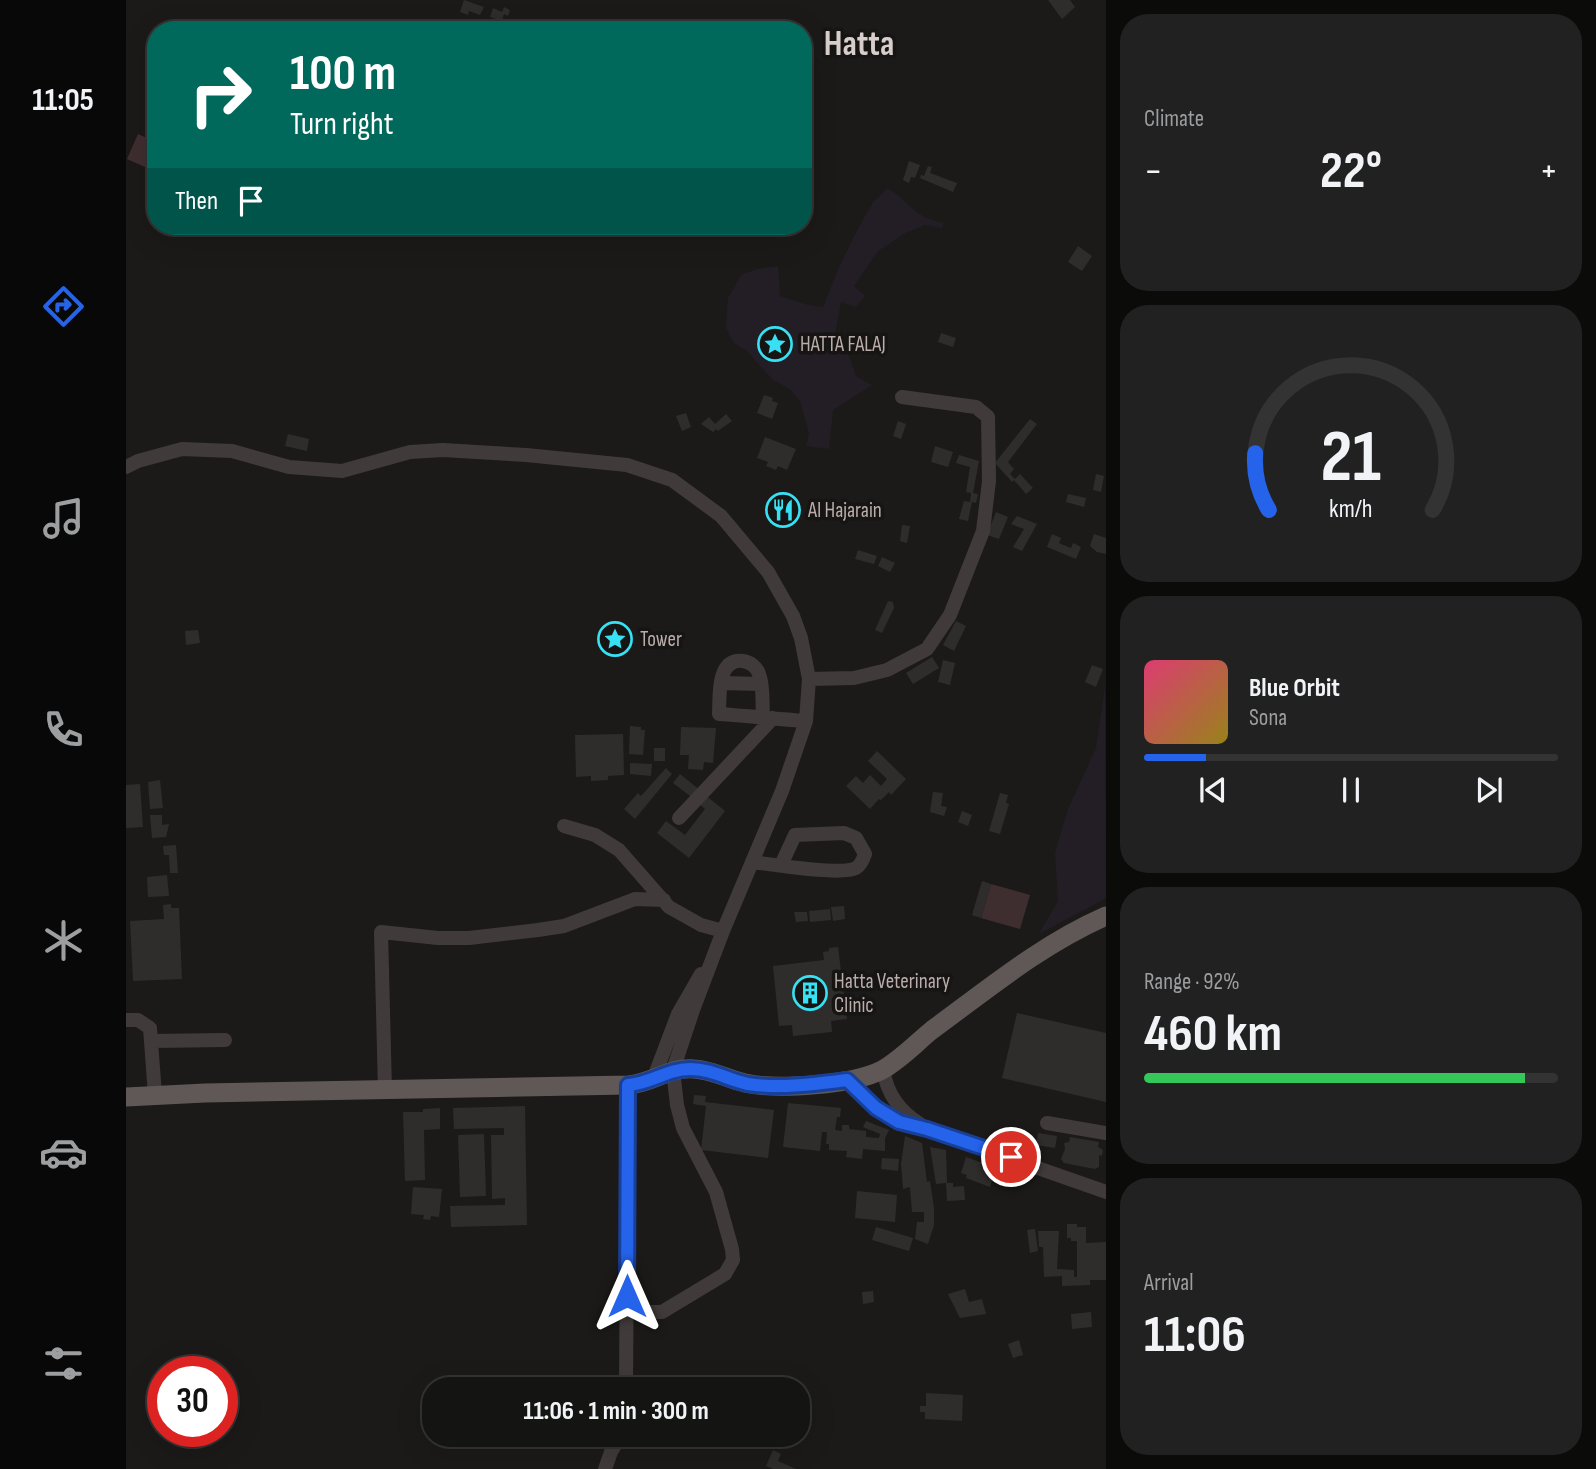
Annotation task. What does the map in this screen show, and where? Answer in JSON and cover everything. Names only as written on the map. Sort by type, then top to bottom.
[{"type":"main road","points":[[126,1097],[628,1085],[653,1080],[673,1070],[694,1069],[758,1085],[806,1085],[847,1080],[883,1069],[1026,960],[1106,916]]},
{"type":"street","points":[[809,679],[854,678],[887,670],[928,649],[950,615],[983,531],[989,481],[988,417],[976,407],[902,397]]},
{"type":"street","points":[[126,467],[182,449],[232,451],[289,467],[342,471],[410,452],[443,450],[627,465],[672,480],[721,516],[768,572],[797,627],[809,679],[806,721],[782,791],[711,962],[673,1070],[683,1128],[716,1192],[733,1261],[725,1273],[662,1312],[639,1309],[627,1296]]},
{"type":"street","points":[[768,718],[760,674],[755,667],[747,662],[737,661],[728,666],[722,674],[719,714],[768,718],[806,721]]},
{"type":"street","points":[[721,683],[761,684]]},
{"type":"street","points":[[679,818],[768,718]]},
{"type":"street","points":[[564,825],[595,835],[620,850],[669,907],[701,925],[723,931]]},
{"type":"street","points":[[752,862],[843,872],[856,868],[862,862],[864,854],[856,838],[844,833],[795,835],[781,865]]},
{"type":"street","points":[[385,1090],[381,932],[438,938],[469,938],[564,926],[635,899],[664,900]]},
{"type":"street","points":[[653,1080],[682,1005],[711,962]]},
{"type":"street","points":[[126,1020],[138,1020],[150,1028],[155,1095]]},
{"type":"street","points":[[152,1041],[225,1040]]},
{"type":"street","points":[[883,1069],[887,1087],[896,1104],[908,1117],[927,1129]]},
{"type":"street","points":[[847,1080],[886,1115],[911,1126],[927,1129],[1106,1192]]},
{"type":"street","points":[[626,1377],[628,1085]]},
{"type":"street","points":[[1047,1123],[1106,1133]]},
{"type":"street","points":[[606,1469],[614,1447]]},
{"type":"shaded area","points":[[138,134],[147,138],[147,168],[127,159]]},
{"type":"shaded area","points":[[886,188],[924,217],[944,223],[942,228],[925,225],[905,233],[878,251],[854,286],[865,296],[856,307],[841,302],[835,335],[849,356],[856,376],[872,385],[833,410],[829,449],[806,446],[809,433],[800,401],[790,389],[773,380],[747,351],[734,343],[726,328],[728,298],[741,275],[778,266],[780,296],[823,307],[858,229]]},
{"type":"shaded area","points":[[1105,687],[1106,898],[1039,934],[1058,901],[1055,852],[1068,809],[1096,748]]},
{"type":"shaded area","points":[[991,884],[1030,895],[1020,929],[981,918]]},
{"type":"building","points":[[464,0],[484,7],[480,15],[469,11],[468,15],[460,12]]},
{"type":"building","points":[[1048,0],[1070,0],[1075,7],[1062,19]]},
{"type":"building","points":[[504,7],[510,10],[508,16],[504,14],[502,21],[490,17],[493,8],[502,12]]},
{"type":"building","points":[[909,161],[920,165],[915,178],[911,177],[909,183],[903,180]]},
{"type":"building","points":[[928,166],[932,167],[930,173],[957,183],[953,192],[920,178],[921,175],[924,176]]},
{"type":"building","points":[[1078,246],[1092,256],[1082,271],[1068,262]]},
{"type":"building","points":[[941,333],[956,338],[953,347],[938,342]]},
{"type":"building","points":[[764,395],[778,403],[772,419],[757,413]]},
{"type":"building","points":[[686,413],[691,427],[682,431],[676,416]]},
{"type":"building","points":[[726,414],[732,421],[718,431],[716,429],[713,432],[701,424],[709,417],[715,424]]},
{"type":"building","points":[[1030,419],[1037,424],[1008,462],[1014,469],[1010,474],[1015,479],[1012,482],[995,463]]},
{"type":"building","points":[[898,421],[906,424],[901,439],[893,436]]},
{"type":"building","points":[[288,434],[309,439],[307,451],[285,446]]},
{"type":"building","points":[[765,437],[796,449],[787,470],[778,466],[776,470],[766,466],[768,462],[757,458]]},
{"type":"building","points":[[935,446],[953,452],[948,467],[931,462]]},
{"type":"building","points":[[959,455],[979,461],[973,493],[978,494],[976,503],[972,502],[968,521],[959,519],[964,501],[970,502],[971,493],[966,492],[970,467],[956,463]]},
{"type":"building","points":[[1020,474],[1033,488],[1026,494],[1014,480]]},
{"type":"building","points":[[1096,474],[1104,476],[1101,492],[1093,490]]},
{"type":"building","points":[[1068,494],[1086,498],[1084,507],[1066,502]]},
{"type":"building","points":[[996,512],[1008,517],[999,539],[987,535]]},
{"type":"building","points":[[1017,516],[1037,524],[1022,551],[1013,547],[1024,529],[1011,524]]},
{"type":"building","points":[[902,525],[910,526],[907,543],[900,541]]},
{"type":"building","points":[[1052,534],[1061,538],[1059,543],[1071,548],[1073,543],[1081,547],[1076,559],[1047,547]]},
{"type":"building","points":[[1094,534],[1106,538],[1106,554],[1097,552],[1090,546]]},
{"type":"building","points":[[858,550],[877,556],[874,564],[855,559]]},
{"type":"building","points":[[882,557],[895,563],[890,572],[878,566]]},
{"type":"building","points":[[888,601],[893,602],[894,608],[882,633],[875,630]]},
{"type":"building","points":[[956,621],[966,626],[954,651],[943,645]]},
{"type":"building","points":[[198,630],[200,643],[186,645],[185,631]]},
{"type":"building","points":[[932,657],[939,668],[913,684],[906,673]]},
{"type":"building","points":[[943,660],[955,663],[950,685],[938,682]]},
{"type":"building","points":[[1092,665],[1103,669],[1096,687],[1085,682]]},
{"type":"building","points":[[630,726],[645,730],[643,755],[629,754]]},
{"type":"building","points":[[681,727],[716,728],[713,763],[704,762],[703,770],[688,769],[689,755],[680,755]]},
{"type":"building","points":[[623,734],[624,775],[591,781],[591,776],[576,777],[575,735]]},
{"type":"building","points":[[654,748],[665,748],[665,761],[654,761]]},
{"type":"building","points":[[877,751],[906,779],[891,795],[889,792],[870,809],[846,786],[856,776],[863,783],[870,775],[881,786],[887,779],[868,761]]},
{"type":"building","points":[[630,763],[652,764],[651,776],[630,774]]},
{"type":"building","points":[[666,768],[672,774],[635,819],[624,809],[638,793],[641,796]]},
{"type":"building","points":[[680,774],[701,791],[694,799],[673,783]]},
{"type":"building","points":[[160,780],[163,808],[150,809],[148,782]]},
{"type":"building","points":[[140,784],[143,827],[126,828],[126,785]]},
{"type":"building","points":[[933,792],[943,793],[941,806],[947,807],[944,816],[930,812]]},
{"type":"building","points":[[1000,793],[1008,795],[1006,803],[1009,804],[1000,834],[989,831]]},
{"type":"building","points":[[704,794],[725,811],[689,858],[657,833],[666,821],[685,835],[705,809],[697,802]]},
{"type":"building","points":[[962,811],[972,815],[968,826],[958,822]]},
{"type":"building","points":[[150,815],[162,815],[162,825],[169,824],[166,837],[152,838]]},
{"type":"building","points":[[176,845],[178,873],[170,873],[169,855],[164,855],[163,846]]},
{"type":"building","points":[[167,875],[169,896],[148,897],[147,877]]},
{"type":"building","points":[[982,881],[991,884],[981,918],[972,915]]},
{"type":"building","points":[[171,904],[171,908],[179,908],[182,979],[133,981],[130,921],[164,919],[163,905]]},
{"type":"building","points":[[844,906],[845,919],[833,921],[831,907]]},
{"type":"building","points":[[830,909],[831,920],[810,922],[809,911]]},
{"type":"building","points":[[794,912],[807,912],[808,921],[796,922]]},
{"type":"building","name":"Hatta Veterinary Clinic","points":[[838,947],[847,1019],[831,1021],[832,1032],[793,1036],[792,1025],[779,1026],[773,966],[824,960],[823,952]]},
{"type":"building","points":[[1017,1013],[1106,1033],[1106,1102],[1002,1078]]},
{"type":"building","points":[[694,1095],[706,1096],[705,1102],[774,1110],[768,1158],[701,1150],[706,1106],[693,1104]]},
{"type":"building","points":[[788,1103],[841,1108],[835,1130],[842,1131],[842,1125],[849,1125],[849,1129],[866,1131],[866,1137],[879,1138],[880,1134],[863,1127],[866,1121],[889,1130],[885,1138],[885,1151],[863,1149],[862,1159],[846,1157],[847,1151],[829,1150],[829,1144],[826,1144],[827,1132],[822,1132],[820,1151],[783,1147]]},
{"type":"building","points":[[525,1106],[527,1225],[451,1227],[450,1206],[505,1205],[505,1198],[492,1199],[491,1135],[504,1135],[504,1128],[454,1129],[453,1108]]},
{"type":"building","points":[[440,1108],[440,1129],[424,1130],[425,1180],[405,1181],[403,1112],[423,1112],[423,1109]]},
{"type":"building","points":[[1038,1133],[1057,1136],[1055,1148],[1036,1145]]},
{"type":"building","points":[[484,1134],[486,1196],[460,1197],[458,1135]]},
{"type":"building","points":[[905,1136],[922,1143],[927,1182],[930,1181],[934,1208],[934,1225],[928,1244],[915,1239],[917,1222],[924,1222],[924,1212],[912,1212],[910,1187],[903,1189],[901,1164]]},
{"type":"building","points":[[1070,1137],[1099,1142],[1098,1147],[1103,1150],[1102,1156],[1099,1155],[1099,1167],[1095,1169],[1064,1163],[1061,1159],[1064,1143],[1069,1142]]},
{"type":"building","points":[[930,1147],[946,1150],[947,1183],[953,1183],[953,1187],[964,1186],[965,1200],[947,1201],[946,1183],[936,1184]]},
{"type":"building","points":[[966,1157],[996,1168],[990,1187],[966,1178],[967,1175],[961,1173]]},
{"type":"building","points":[[882,1158],[899,1159],[898,1171],[881,1169]]},
{"type":"building","points":[[413,1187],[442,1189],[439,1217],[431,1216],[430,1220],[423,1219],[424,1215],[411,1214]]},
{"type":"building","points":[[857,1191],[897,1195],[895,1222],[855,1218]]},
{"type":"building","points":[[1067,1224],[1086,1227],[1086,1243],[1106,1242],[1106,1280],[1090,1280],[1090,1285],[1062,1286],[1062,1276],[1044,1277],[1043,1247],[1039,1247],[1038,1231],[1059,1231],[1057,1269],[1074,1270],[1074,1277],[1077,1277],[1077,1241],[1067,1238]]},
{"type":"building","points":[[876,1227],[913,1238],[909,1251],[872,1240]]},
{"type":"building","points":[[1035,1229],[1038,1251],[1030,1253],[1027,1230]]},
{"type":"building","points":[[965,1289],[969,1302],[982,1299],[986,1314],[960,1318],[948,1294]]},
{"type":"building","points":[[873,1291],[874,1302],[863,1304],[862,1292]]},
{"type":"building","points":[[1091,1312],[1092,1327],[1072,1329],[1071,1314]]},
{"type":"building","points":[[1019,1340],[1023,1355],[1013,1358],[1008,1344]]},
{"type":"building","points":[[926,1393],[963,1395],[962,1421],[925,1419],[925,1412],[920,1412],[920,1406],[926,1406]]},
{"type":"building","points":[[773,1450],[781,1454],[778,1461],[796,1469],[773,1469],[766,1466]]},
{"type":"place","name":"HATTA FALAJ","points":[[775,344]]},
{"type":"place","name":"Al Hajarain","points":[[783,510]]},
{"type":"place","name":"Tower","points":[[615,639]]},
{"type":"place","name":"Hatta Veterinary Clinic","points":[[810,993]]},
{"type":"district","name":"Hatta","points":[[859,44]]},
{"type":"route","points":[[627,1296],[628,1085],[643,1084],[673,1070],[694,1069],[758,1085],[806,1085],[847,1080],[876,1108],[899,1122],[1011,1157]]}]
